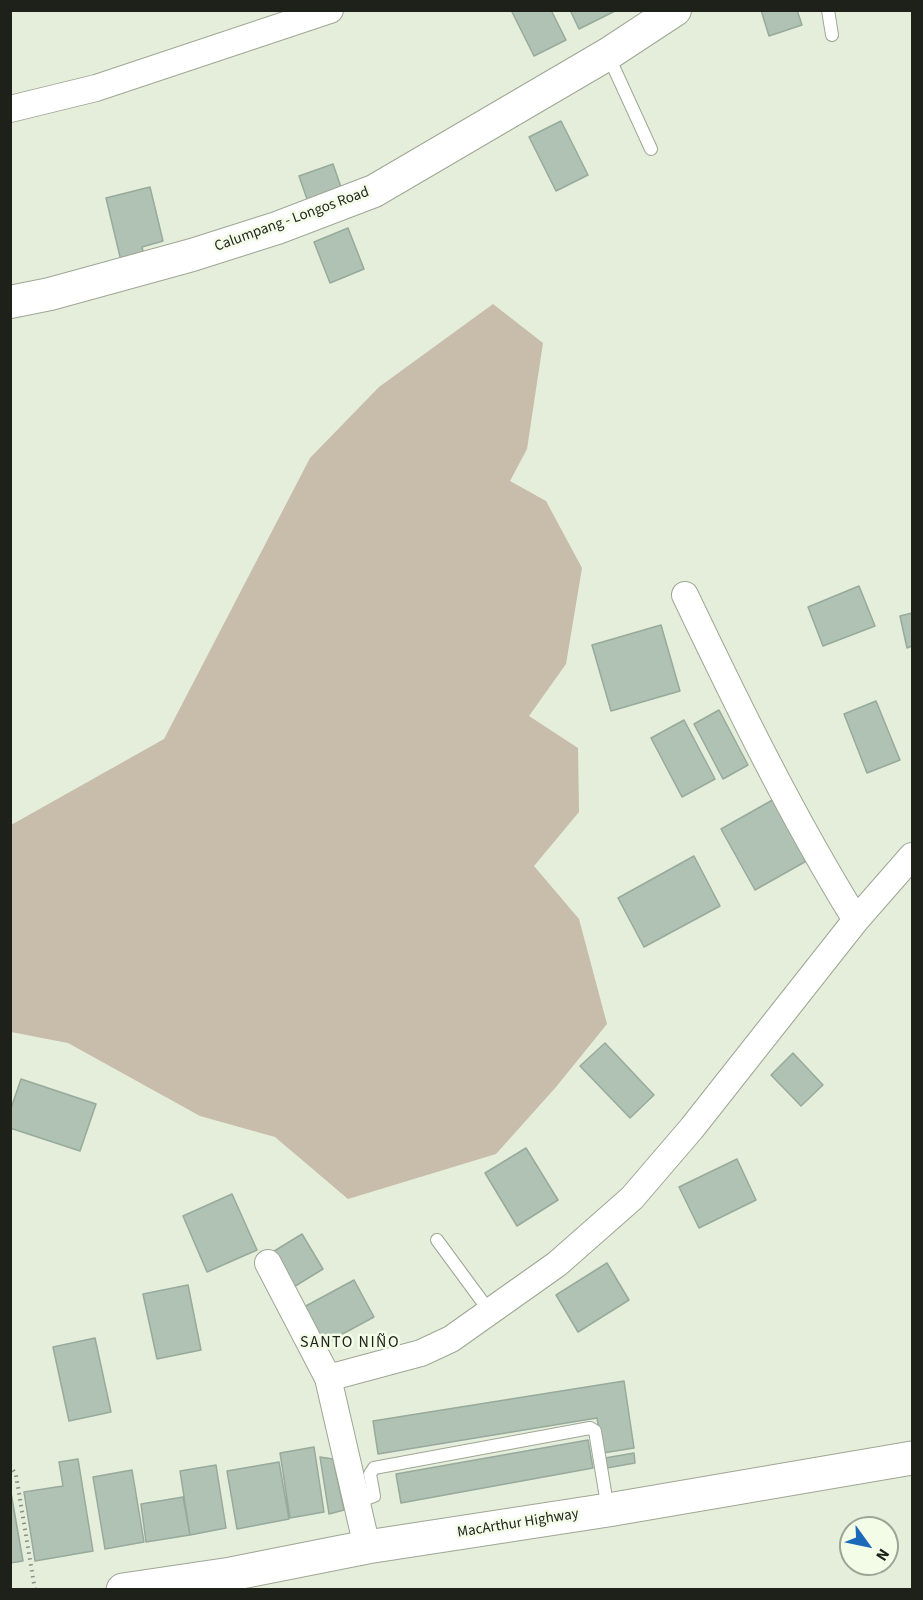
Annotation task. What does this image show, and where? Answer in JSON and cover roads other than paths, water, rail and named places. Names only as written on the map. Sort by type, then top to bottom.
[{"type":"highway","name":"MacArthur Highway","points":[[123,1590],[233,1582],[367,1546],[608,1510],[912,1458]]},
{"type":"street","points":[[10,109],[96,88],[330,10]]},
{"type":"street","name":"Calumpang - Longos Road","points":[[10,302],[50,294],[192,255],[277,228],[374,191],[608,54],[675,10]]},
{"type":"street","points":[[685,595],[742,716],[808,840],[856,920]]},
{"type":"street","points":[[328,1378],[422,1353],[451,1339],[557,1264],[632,1198],[692,1128],[856,920],[912,856]]},
{"type":"street","points":[[268,1263],[328,1378],[367,1546]]},
{"type":"lane","points":[[828,10],[832,35]]},
{"type":"lane","points":[[608,54],[651,149]]},
{"type":"lane","points":[[437,1240],[490,1312]]},
{"type":"lane","points":[[358,1502],[374,1496],[370,1473],[374,1468],[590,1428],[595,1431],[608,1510]]},
{"type":"district","name":"SANTO NIÑO","points":[[350,1343]]}]
